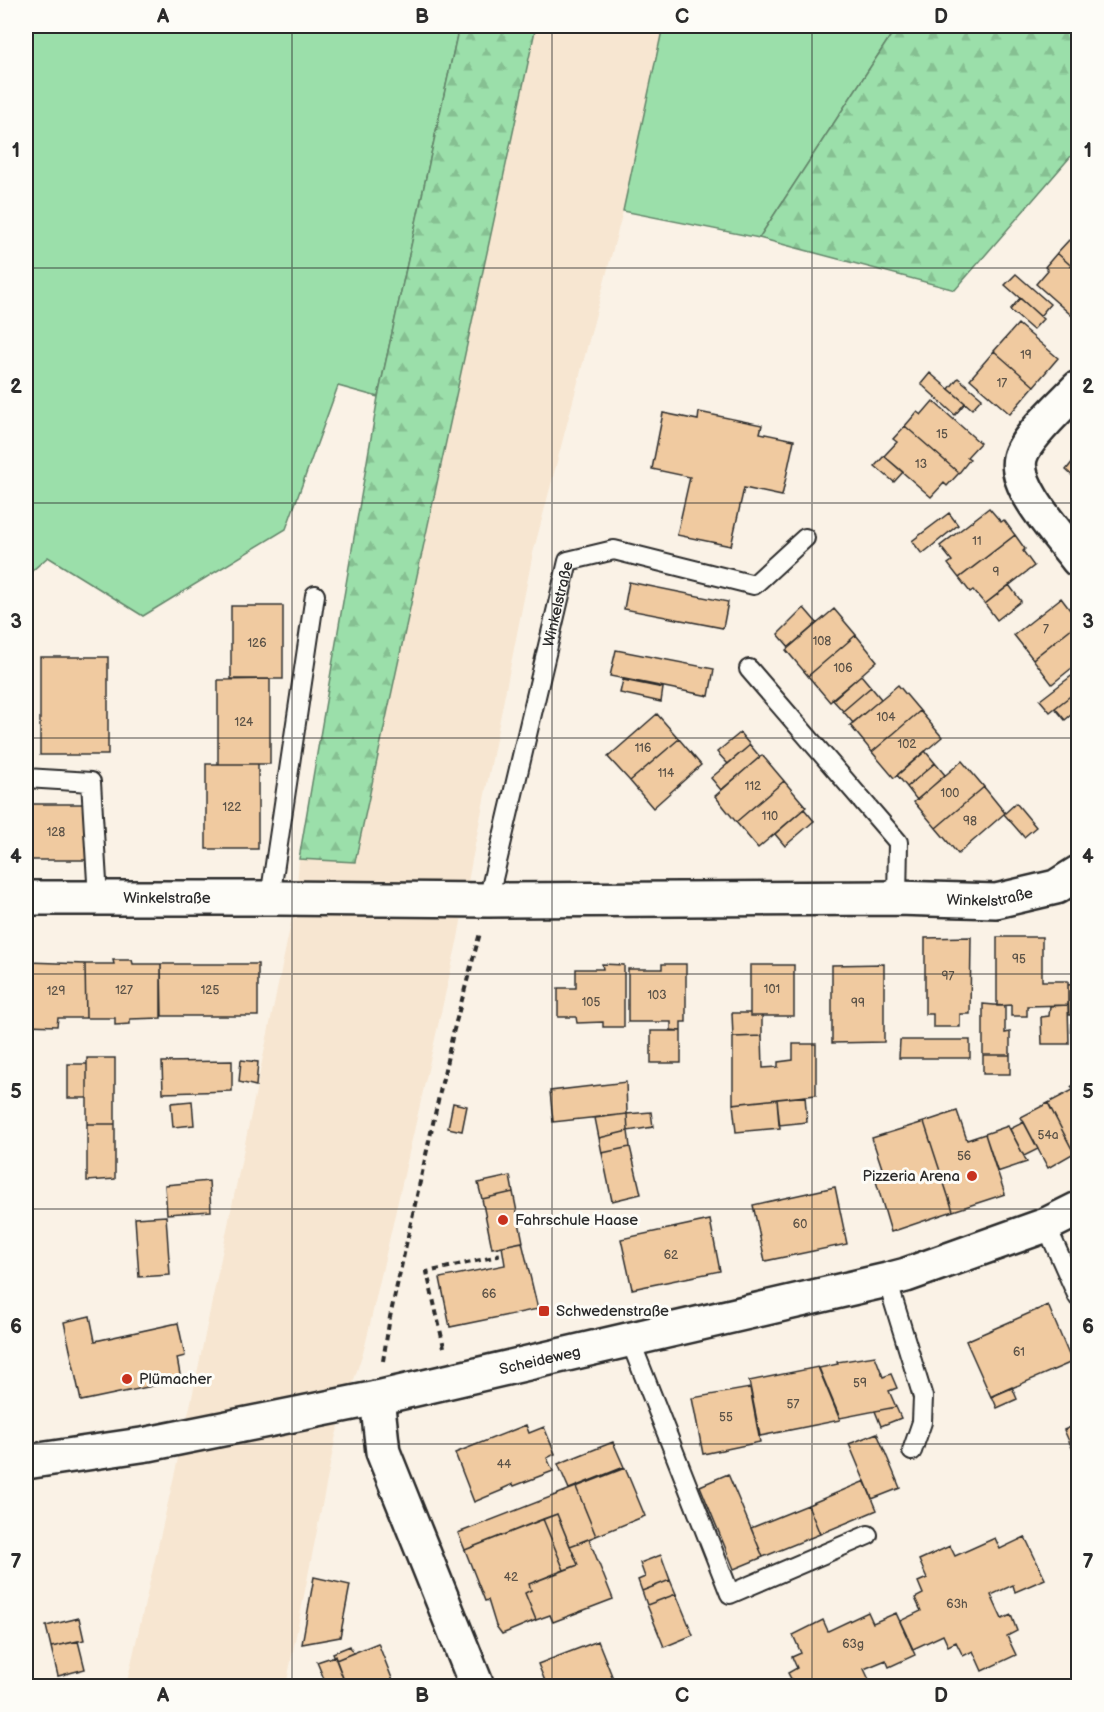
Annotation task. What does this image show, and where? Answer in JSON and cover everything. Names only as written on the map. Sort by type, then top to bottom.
[{"type":"street","points":[[1078,388],[1029,441],[1020,458],[1021,479],[1032,499],[1078,560]]},
{"type":"street","name":"Winkelstraße","points":[[26,898],[478,900],[897,898],[996,901],[1056,887],[1078,873]]},
{"type":"street","name":"Scheideweg","points":[[26,1462],[184,1437],[377,1398],[886,1280],[1046,1225],[1078,1209]]},
{"type":"street","points":[[377,1398],[383,1452],[477,1686]]},
{"type":"lane","name":"Winkelstraße","points":[[478,900],[568,561],[615,550],[754,585],[805,538]]},
{"type":"lane","points":[[283,898],[315,595]]},
{"type":"lane","points":[[749,669],[898,842],[897,898]]},
{"type":"lane","points":[[26,778],[91,782],[98,898]]},
{"type":"lane","points":[[1046,1225],[1078,1297]]},
{"type":"lane","points":[[886,1280],[923,1397],[922,1422],[912,1451]]},
{"type":"lane","points":[[630,1340],[730,1594],[868,1535]]},
{"type":"path","points":[[377,1398],[393,1305],[453,1033],[478,900]]},
{"type":"path","points":[[452,1380],[427,1272],[498,1256],[497,1247]]},
{"type":"shaded area","points":[[536,26],[663,26],[623,211],[533,553],[458,938],[365,1346],[336,1435],[286,1686],[126,1686],[191,1402],[296,899],[299,859],[355,862]]},
{"type":"green space","points":[[26,26],[459,26],[378,397],[338,386],[286,529],[143,616],[48,557],[26,576]]},
{"type":"green space","points":[[459,26],[536,26],[355,862],[299,859],[378,397]]},
{"type":"green space","points":[[663,26],[897,26],[759,238],[623,211]]},
{"type":"green space","points":[[897,26],[1078,26],[1078,148],[955,290],[759,238]]},
{"type":"building","points":[[1078,207],[1078,224],[1070,217]]},
{"type":"building","points":[[1078,235],[1078,272],[1057,253],[1069,240],[1072,242]]},
{"type":"building","points":[[1057,253],[1078,272],[1078,321],[1036,284],[1048,270],[1045,267]]},
{"type":"building","points":[[1016,274],[1050,304],[1040,316],[1005,285]]},
{"type":"building","points":[[1020,298],[1043,319],[1033,330],[1010,310]]},
{"type":"building","points":[[1018,324],[1058,358],[1034,386],[994,351]]},
{"type":"building","points":[[994,351],[1034,386],[1010,414],[970,379]]},
{"type":"building","points":[[930,373],[965,403],[955,415],[921,384]]},
{"type":"building","points":[[958,378],[982,398],[972,409],[949,389]]},
{"type":"building","points":[[933,401],[980,443],[967,457],[970,459],[959,473],[905,426],[917,412],[921,415]]},
{"type":"building","points":[[699,412],[762,425],[760,433],[794,440],[782,496],[744,488],[731,546],[677,535],[690,477],[652,469],[663,413],[698,420]]},
{"type":"building","points":[[905,426],[959,473],[947,486],[944,483],[931,497],[884,456],[897,442],[893,439]]},
{"type":"building","points":[[1078,455],[1078,481],[1066,470]]},
{"type":"building","points":[[884,456],[903,472],[894,482],[875,466]]},
{"type":"building","points":[[989,508],[1001,522],[1004,520],[1015,535],[959,578],[948,564],[952,561],[940,546]]},
{"type":"building","points":[[949,513],[958,525],[922,554],[912,541]]},
{"type":"building","points":[[1015,535],[1034,566],[985,604],[973,590],[970,592],[959,578]]},
{"type":"building","points":[[629,582],[728,602],[723,628],[624,609]]},
{"type":"building","points":[[1009,585],[1021,601],[997,620],[985,604]]},
{"type":"building","points":[[1061,598],[1078,617],[1078,623],[1033,659],[1014,635]]},
{"type":"building","points":[[231,606],[283,606],[283,679],[231,679]]},
{"type":"building","points":[[804,608],[817,623],[789,647],[778,634]]},
{"type":"building","points":[[834,609],[856,635],[808,676],[786,650]]},
{"type":"building","points":[[1078,623],[1078,663],[1052,684],[1033,659]]},
{"type":"building","points":[[856,635],[877,661],[830,702],[808,676]]},
{"type":"building","points":[[616,650],[714,669],[709,696],[610,676]]},
{"type":"building","points":[[40,657],[108,657],[108,755],[40,755]]},
{"type":"building","points":[[1078,671],[1078,690],[1050,712],[1040,700]]},
{"type":"building","points":[[861,675],[871,687],[843,711],[832,699]]},
{"type":"building","points":[[270,679],[270,764],[218,764],[218,680]]},
{"type":"building","points":[[623,680],[663,688],[661,702],[620,693]]},
{"type":"building","points":[[898,685],[920,711],[872,752],[850,725]]},
{"type":"building","points":[[871,687],[881,699],[853,723],[843,711]]},
{"type":"building","points":[[1078,690],[1078,709],[1065,720],[1055,708]]},
{"type":"building","points":[[1078,709],[1078,726],[1071,715]]},
{"type":"building","points":[[920,711],[942,737],[894,778],[872,752]]},
{"type":"building","points":[[657,714],[679,739],[630,781],[608,757]]},
{"type":"building","points":[[740,733],[750,745],[728,764],[717,752]]},
{"type":"building","points":[[679,739],[701,765],[653,808],[630,781]]},
{"type":"building","points":[[750,745],[760,757],[721,790],[711,778]]},
{"type":"building","points":[[925,751],[935,763],[907,787],[897,775]]},
{"type":"building","points":[[762,755],[784,781],[736,822],[715,796]]},
{"type":"building","points":[[962,761],[984,787],[936,828],[914,802]]},
{"type":"building","points":[[935,763],[945,775],[917,800],[907,787]]},
{"type":"building","points":[[206,764],[258,764],[258,849],[206,849]]},
{"type":"building","points":[[784,781],[806,807],[758,848],[736,822]]},
{"type":"building","points":[[984,787],[1005,813],[958,854],[936,828]]},
{"type":"building","points":[[1016,803],[1036,827],[1024,837],[1004,814]]},
{"type":"building","points":[[26,804],[86,804],[86,860],[26,860]]},
{"type":"building","points":[[804,809],[814,821],[785,846],[775,834]]},
{"type":"building","points":[[971,937],[970,1014],[960,1014],[960,1027],[933,1027],[933,1014],[925,1014],[925,938]]},
{"type":"building","points":[[997,937],[1042,937],[1042,981],[1068,981],[1068,1005],[1027,1006],[1027,1016],[1011,1016],[1011,1005],[997,1006]]},
{"type":"building","points":[[113,960],[132,960],[133,964],[161,964],[161,1018],[130,1019],[130,1024],[115,1025],[115,1018],[86,1018],[85,964],[114,964]]},
{"type":"building","points":[[27,962],[85,964],[86,1018],[58,1018],[57,1026],[26,1025]]},
{"type":"building","points":[[161,964],[258,964],[258,1016],[162,1016]]},
{"type":"building","points":[[602,964],[624,965],[624,1027],[603,1027],[603,1022],[577,1023],[576,1017],[558,1017],[558,988],[576,988],[576,969],[603,969]]},
{"type":"building","points":[[662,964],[686,964],[686,1022],[681,1022],[681,1031],[671,1030],[671,1022],[628,1022],[628,969],[662,969]]},
{"type":"building","points":[[884,964],[884,1042],[832,1043],[832,965]]},
{"type":"building","points":[[750,965],[794,965],[794,1016],[750,1016]]},
{"type":"building","points":[[1078,984],[1078,1015],[1069,1015],[1068,985]]},
{"type":"building","points":[[983,1004],[1005,1006],[1005,1033],[1010,1032],[1010,1055],[983,1055]]},
{"type":"building","points":[[1068,1005],[1069,1044],[1042,1044],[1041,1017],[1049,1016],[1050,1006]]},
{"type":"building","points":[[732,1013],[762,1016],[762,1036],[733,1037]]},
{"type":"building","points":[[651,1031],[681,1031],[681,1063],[651,1063]]},
{"type":"building","points":[[762,1036],[763,1068],[778,1067],[778,1062],[793,1060],[793,1044],[816,1044],[816,1095],[733,1104],[733,1037]]},
{"type":"building","points":[[900,1040],[970,1040],[970,1058],[899,1058]]},
{"type":"building","points":[[983,1055],[1010,1055],[1010,1074],[983,1074]]},
{"type":"building","points":[[87,1058],[115,1058],[115,1124],[87,1124]]},
{"type":"building","points":[[241,1060],[258,1062],[256,1086],[239,1082]]},
{"type":"building","points":[[232,1061],[232,1091],[163,1093],[162,1062]]},
{"type":"building","points":[[68,1064],[87,1064],[87,1098],[68,1098]]},
{"type":"building","points":[[626,1082],[627,1114],[553,1122],[550,1091]]},
{"type":"building","points":[[1078,1082],[1078,1098],[1072,1086]]},
{"type":"building","points":[[1071,1086],[1078,1098],[1078,1151],[1074,1153],[1048,1103],[1073,1090]]},
{"type":"building","points":[[805,1096],[807,1122],[779,1125],[777,1099]]},
{"type":"building","points":[[777,1099],[780,1128],[736,1132],[733,1104]]},
{"type":"building","points":[[192,1101],[194,1125],[173,1127],[171,1103]]},
{"type":"building","points":[[453,1103],[467,1106],[462,1131],[448,1128]]},
{"type":"building","points":[[1048,1103],[1074,1153],[1048,1168],[1021,1117]]},
{"type":"building","points":[[957,1111],[967,1140],[985,1134],[1005,1194],[953,1211],[924,1122]]},
{"type":"building","points":[[651,1112],[653,1127],[628,1131],[627,1114]]},
{"type":"building","points":[[627,1114],[628,1131],[599,1138],[595,1118]]},
{"type":"building","points":[[924,1122],[953,1211],[891,1232],[873,1171],[882,1168],[872,1138]]},
{"type":"building","points":[[1024,1122],[1038,1149],[1024,1156],[1010,1129]]},
{"type":"building","points":[[87,1124],[115,1124],[115,1179],[87,1181]]},
{"type":"building","points":[[1008,1126],[1027,1162],[997,1172],[985,1134]]},
{"type":"building","points":[[628,1131],[630,1147],[602,1153],[599,1138]]},
{"type":"building","points":[[630,1147],[641,1194],[612,1201],[602,1153]]},
{"type":"building","points":[[510,1176],[513,1192],[482,1199],[478,1183]]},
{"type":"building","points":[[209,1181],[211,1211],[167,1214],[165,1185]]},
{"type":"building","points":[[835,1187],[847,1244],[765,1261],[753,1205]]},
{"type":"building","name":"Fahrschule Haase","points":[[513,1192],[523,1242],[492,1248],[482,1199]]},
{"type":"building","points":[[166,1216],[170,1275],[139,1277],[135,1218]]},
{"type":"building","points":[[710,1220],[720,1271],[632,1289],[621,1239]]},
{"type":"building","points":[[522,1242],[538,1309],[450,1327],[440,1278],[505,1265],[502,1246]]},
{"type":"building","points":[[1048,1305],[1072,1362],[991,1397],[966,1341]]},
{"type":"building","points":[[90,1316],[95,1341],[178,1323],[185,1356],[177,1358],[181,1380],[81,1401],[64,1322]]},
{"type":"building","points":[[875,1356],[883,1377],[891,1374],[897,1388],[889,1391],[896,1407],[840,1418],[819,1368],[838,1364],[837,1362]]},
{"type":"building","points":[[818,1367],[840,1420],[760,1436],[749,1381]]},
{"type":"building","points":[[28,1375],[31,1387],[26,1389],[26,1376]]},
{"type":"building","points":[[1012,1387],[1017,1399],[997,1408],[992,1396]]},
{"type":"building","points":[[750,1388],[760,1442],[703,1454],[692,1398]]},
{"type":"building","points":[[896,1407],[901,1418],[881,1426],[875,1411]]},
{"type":"building","points":[[1078,1424],[1078,1458],[1077,1459],[1064,1430]]},
{"type":"building","points":[[526,1425],[529,1433],[544,1427],[555,1454],[547,1458],[553,1471],[514,1486],[513,1484],[474,1502],[455,1453]]},
{"type":"building","points":[[877,1433],[900,1488],[872,1499],[849,1444]]},
{"type":"building","points":[[613,1442],[624,1467],[569,1489],[558,1464]]},
{"type":"building","points":[[625,1468],[645,1516],[596,1536],[576,1487]]},
{"type":"building","points":[[728,1474],[763,1557],[734,1569],[700,1486]]},
{"type":"building","points":[[865,1481],[877,1510],[820,1534],[808,1505]]},
{"type":"building","points":[[576,1487],[596,1536],[570,1546],[557,1514],[465,1550],[458,1533]]},
{"type":"building","points":[[808,1505],[820,1534],[763,1557],[751,1528]]},
{"type":"building","points":[[557,1514],[578,1565],[564,1570],[543,1519]]},
{"type":"building","points":[[543,1519],[564,1570],[529,1584],[531,1590],[525,1593],[536,1620],[502,1634],[496,1626],[488,1600],[485,1601],[465,1550]]},
{"type":"building","points":[[1025,1537],[1045,1579],[1015,1592],[1013,1585],[991,1595],[1002,1619],[1011,1615],[1017,1631],[1007,1636],[1016,1655],[982,1671],[973,1651],[963,1656],[956,1642],[948,1646],[943,1635],[913,1649],[900,1621],[921,1611],[915,1598],[923,1594],[918,1582],[927,1578],[919,1560],[950,1546],[955,1556],[995,1538],[1000,1549]]},
{"type":"building","points":[[589,1539],[613,1599],[553,1622],[550,1615],[536,1620],[525,1593],[531,1590],[529,1584],[578,1565],[570,1546]]},
{"type":"building","points":[[661,1555],[670,1580],[642,1591],[638,1580],[645,1577],[640,1563]]},
{"type":"building","points":[[26,1558],[33,1594],[26,1596]]},
{"type":"building","points":[[314,1577],[350,1585],[340,1637],[302,1644]]},
{"type":"building","points":[[670,1580],[676,1594],[647,1605],[642,1591]]},
{"type":"building","points":[[676,1594],[693,1635],[664,1647],[647,1605]]},
{"type":"building","points":[[868,1612],[873,1623],[896,1613],[915,1655],[889,1667],[886,1660],[864,1669],[872,1686],[795,1686],[788,1673],[797,1668],[792,1657],[801,1653],[793,1635],[823,1620],[828,1631]]},
{"type":"building","points":[[79,1618],[84,1640],[51,1647],[46,1626]]},
{"type":"building","points":[[78,1641],[85,1669],[58,1676],[51,1647]]},
{"type":"building","points":[[598,1641],[616,1686],[547,1686],[538,1664]]},
{"type":"building","points":[[378,1643],[395,1686],[346,1686],[336,1660]]},
{"type":"building","points":[[350,1646],[353,1653],[336,1660],[333,1653]]},
{"type":"building","points":[[335,1656],[346,1686],[323,1686],[324,1679],[317,1662]]},
{"type":"place","name":"Pizzeria Arena","points":[[972,1176]]},
{"type":"place","name":"Fahrschule Haase","points":[[503,1220]]},
{"type":"place","name":"Schwedenstraße","points":[[544,1311]]},
{"type":"place","name":"Plümacher","points":[[127,1379]]}]
